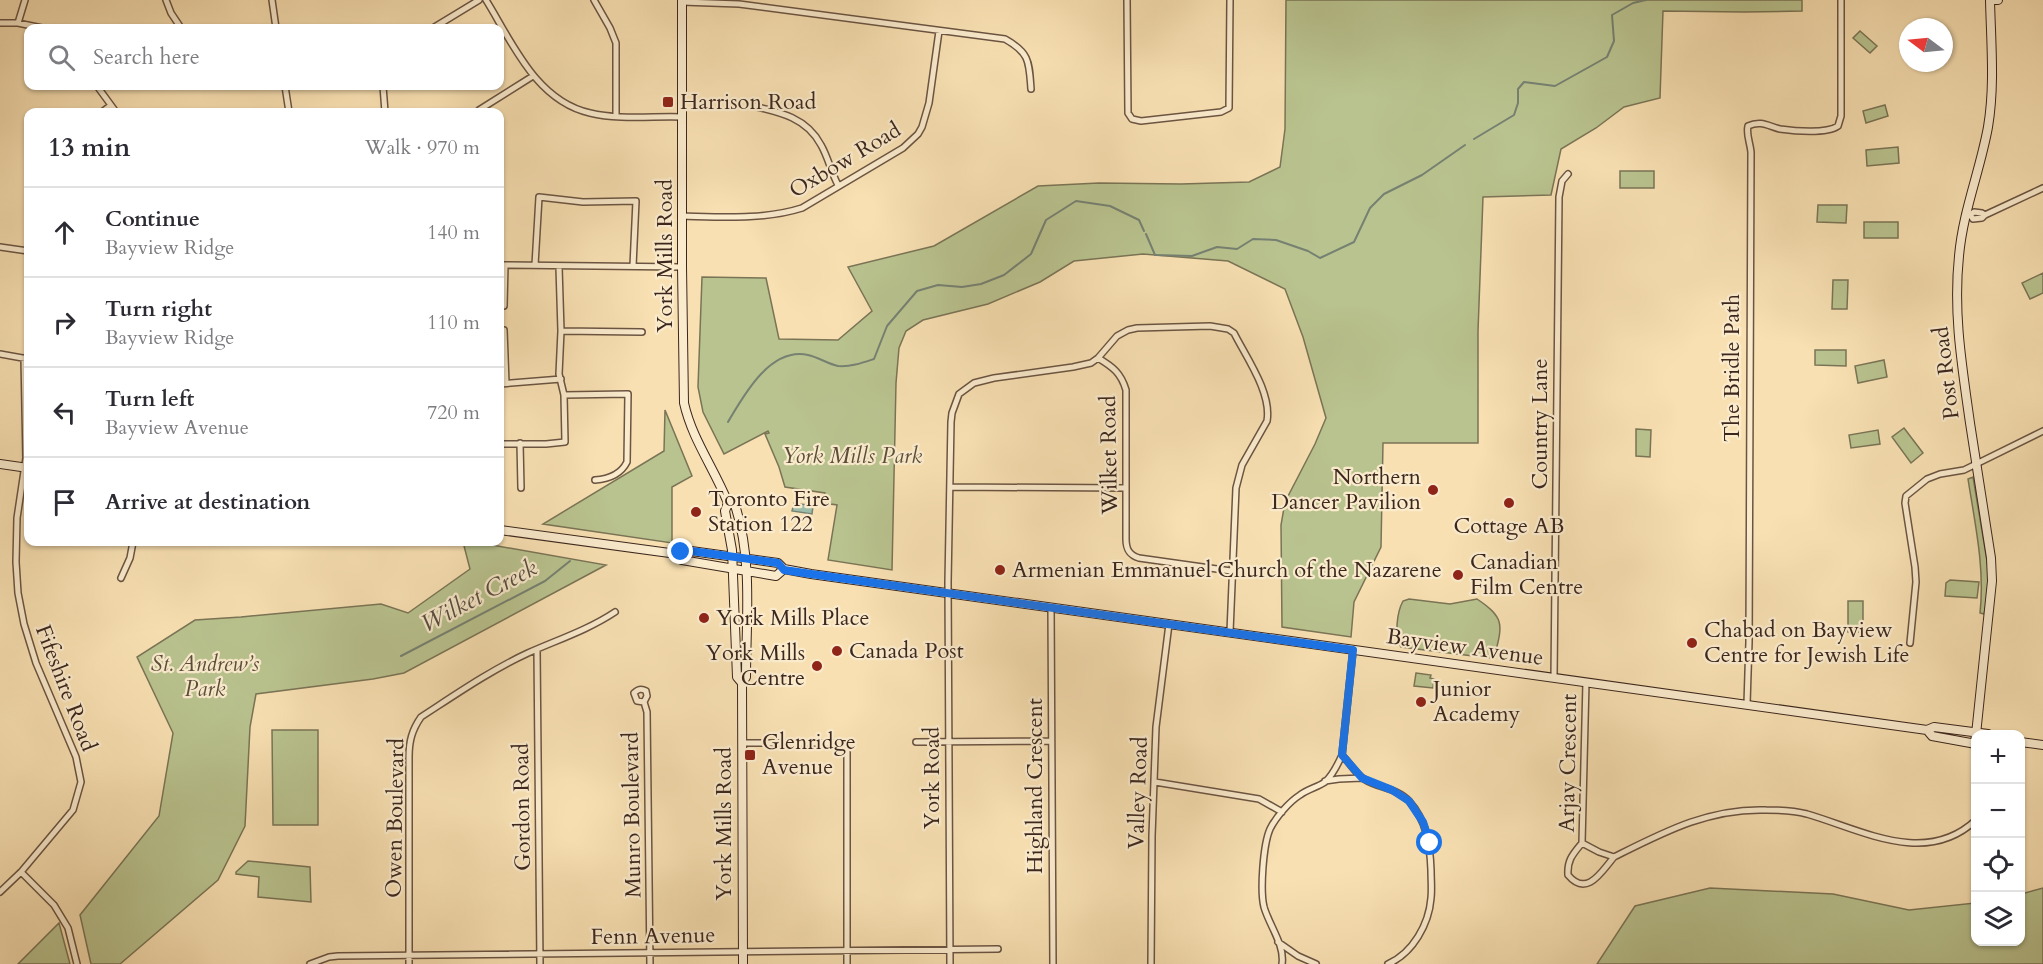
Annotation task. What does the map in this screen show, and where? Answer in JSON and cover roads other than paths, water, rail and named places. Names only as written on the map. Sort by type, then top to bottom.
[{"type":"main road","points":[[1990,0],[1998,0]]},
{"type":"main road","name":"Post Road","points":[[1976,730],[1992,582],[1991,558],[1958,344],[1957,292],[1959,254],[1985,142],[1991,102],[1993,82],[1990,0]]},
{"type":"main road","name":"York Mills Road","points":[[682,1],[684,403],[696,440],[728,503],[735,505],[742,527],[747,571],[746,677],[742,683],[743,964]]},
{"type":"main road","points":[[0,464],[24,468]]},
{"type":"main road","name":"York Mills Road","points":[[728,503],[724,511],[731,536],[737,677],[742,683]]},
{"type":"main road","name":"Bayview Avenue","points":[[504,531],[677,554],[684,550],[732,556],[778,563],[784,570],[1051,608],[1927,730],[1934,727],[1971,732]]},
{"type":"main road","name":"Bayview Avenue","points":[[677,554],[682,560],[777,576],[784,570]]},
{"type":"main road","name":"Bayview Avenue","points":[[1927,730],[1932,736],[1971,743]]},
{"type":"main road","points":[[2025,743],[2043,746]]},
{"type":"street","points":[[18,23],[26,0]]},
{"type":"street","points":[[166,0],[171,13],[179,24]]},
{"type":"street","points":[[272,0],[275,24]]},
{"type":"street","points":[[440,24],[479,0]]},
{"type":"street","points":[[486,0],[501,24]]},
{"type":"street","points":[[594,0],[610,28],[615,43],[616,116]]},
{"type":"street","points":[[1127,0],[1128,113],[1132,119],[1141,121],[1221,112],[1229,108],[1230,0]]},
{"type":"street","name":"The Bridle Path","points":[[1747,704],[1751,152],[1746,135],[1748,126],[1756,122],[1795,130],[1830,130],[1838,126],[1841,116],[1841,0]]},
{"type":"street","points":[[682,1],[739,4],[1005,39],[1021,48],[1029,61],[1030,89]]},
{"type":"street","points":[[0,23],[24,24]]},
{"type":"street","points":[[504,29],[533,76],[557,98],[576,109],[616,116],[682,117]]},
{"type":"street","name":"Oxbow Road","points":[[682,216],[769,216],[786,213],[802,208],[903,148],[918,134],[926,115],[939,31]]},
{"type":"street","points":[[482,108],[533,76]]},
{"type":"street","points":[[100,90],[112,108]]},
{"type":"street","points":[[286,90],[288,108]]},
{"type":"street","points":[[383,90],[385,108]]},
{"type":"street","points":[[753,106],[788,114],[806,126],[821,144],[838,185]]},
{"type":"street","name":"Country Lane","points":[[1554,678],[1558,197],[1562,181],[1568,174]]},
{"type":"street","points":[[1968,215],[1973,219],[1982,218],[2043,188]]},
{"type":"street","points":[[535,265],[539,197],[583,202],[636,201],[633,266]]},
{"type":"street","points":[[0,247],[24,250]]},
{"type":"street","points":[[504,265],[682,267]]},
{"type":"street","points":[[504,444],[565,442],[564,395],[560,368],[559,267]]},
{"type":"street","points":[[1098,358],[1117,336],[1137,328],[1220,327],[1234,333],[1265,395],[1267,421],[1247,455],[1238,476],[1234,499],[1230,632]]},
{"type":"street","points":[[561,331],[642,332]]},
{"type":"street","points":[[0,354],[24,358]]},
{"type":"street","name":"Wilket Road","points":[[948,593],[952,413],[962,391],[974,383],[993,378],[1073,367],[1091,363],[1098,358],[1114,368],[1124,382],[1126,390],[1126,546],[1132,556],[1231,571]]},
{"type":"street","points":[[504,383],[561,379]]},
{"type":"street","points":[[564,395],[628,394],[627,462],[623,469],[614,476],[595,480]]},
{"type":"street","points":[[1910,643],[1916,574],[1905,503],[1906,496],[1927,479],[1964,470],[2043,431]]},
{"type":"street","points":[[520,443],[521,488]]},
{"type":"street","name":"Fifeshire Road","points":[[0,892],[21,872],[74,810],[81,782],[76,757],[36,663],[24,624],[18,593],[17,518],[24,483]]},
{"type":"street","points":[[951,487],[1125,488]]},
{"type":"street","points":[[121,579],[132,546]]},
{"type":"street","name":"York Road","points":[[948,593],[950,964]]},
{"type":"street","name":"Highland Crescent","points":[[1051,608],[1053,964]]},
{"type":"street","name":"Owen Boulevard","points":[[409,964],[409,757],[412,732],[421,717],[492,673],[603,620],[615,612]]},
{"type":"street","name":"Valley Road","points":[[1151,964],[1152,836],[1158,700],[1169,624]]},
{"type":"street","name":"Gordon Road","points":[[537,650],[540,964]]},
{"type":"street","points":[[1325,782],[1342,755],[1353,650]]},
{"type":"street","name":"Arjay Crescent","points":[[1586,682],[1582,843],[1570,856],[1567,866],[1568,875],[1578,883],[1586,884],[1597,879],[1614,857],[1664,832],[1717,813],[1765,810],[1804,813],[1869,836],[1905,843],[1936,841],[1964,830],[1971,824]]},
{"type":"street","name":"Munro Boulevard","points":[[644,702],[647,712],[650,964]]},
{"type":"street","points":[[916,742],[1050,741]]},
{"type":"street","points":[[742,742],[840,743],[847,751],[847,964]]},
{"type":"street","points":[[1342,755],[1362,778]]},
{"type":"street","points":[[1282,964],[1278,942],[1264,905],[1263,855],[1270,829],[1282,812],[1300,795],[1325,782],[1362,778],[1392,790],[1409,801],[1423,822],[1430,843],[1431,898],[1426,919],[1414,944],[1396,961],[1388,964]]},
{"type":"street","points":[[1155,782],[1259,799],[1282,812]]},
{"type":"street","name":"Arjay Crescent","points":[[1582,843],[1614,857]]},
{"type":"street","points":[[21,872],[54,905],[68,928],[77,964]]},
{"type":"street","points":[[1278,942],[1298,956],[1316,964]]},
{"type":"street","name":"Fenn Avenue","points":[[310,964],[329,957],[409,955],[998,949]]},
{"type":"waterway","name":"Wilket Creek","points":[[1474,139],[1514,115],[1518,103],[1518,89],[1524,82],[1555,86],[1607,57],[1614,41],[1612,15],[1633,3],[1646,0]]},
{"type":"waterway","name":"Wilket Creek","points":[[1146,234],[1155,255],[1192,256],[1217,247],[1237,249],[1253,239],[1276,240],[1308,251],[1320,258],[1354,242],[1370,208],[1384,194],[1422,175],[1465,145]]},
{"type":"waterway","name":"Wilket Creek","points":[[728,422],[760,375],[782,358],[794,354],[808,355],[838,366],[874,359],[887,326],[917,291],[938,285],[962,287],[981,284],[1004,275],[1031,254],[1046,220],[1076,201],[1110,206],[1139,220],[1144,231]]},
{"type":"waterway","name":"Wilket Creek","points":[[401,656],[545,581],[570,561]]},
{"type":"place","name":"Harrison Road","points":[[668,102]]},
{"type":"place","name":"Northern Dancer Pavilion","points":[[1433,490]]},
{"type":"place","name":"Cottage AB","points":[[1509,503]]},
{"type":"place","name":"Toronto Fire Station 122","points":[[696,512]]},
{"type":"place","name":"Armenian Emmanuel Church of the Nazarene","points":[[1000,570]]},
{"type":"place","name":"Canadian Film Centre","points":[[1458,575]]},
{"type":"place","name":"York Mills Place","points":[[704,618]]},
{"type":"place","name":"Chabad on Bayview Centre for Jewish Life","points":[[1692,643]]},
{"type":"place","name":"Canada Post","points":[[837,651]]},
{"type":"place","name":"York Mills Centre","points":[[817,666]]},
{"type":"place","name":"Junior Academy","points":[[1421,702]]},
{"type":"place","name":"Glenridge Avenue","points":[[750,755]]},
{"type":"park label","name":"York Mills Park","points":[[852,456]]},
{"type":"park label","name":"St. Andrew’s Park","points":[[205,676]]}]
